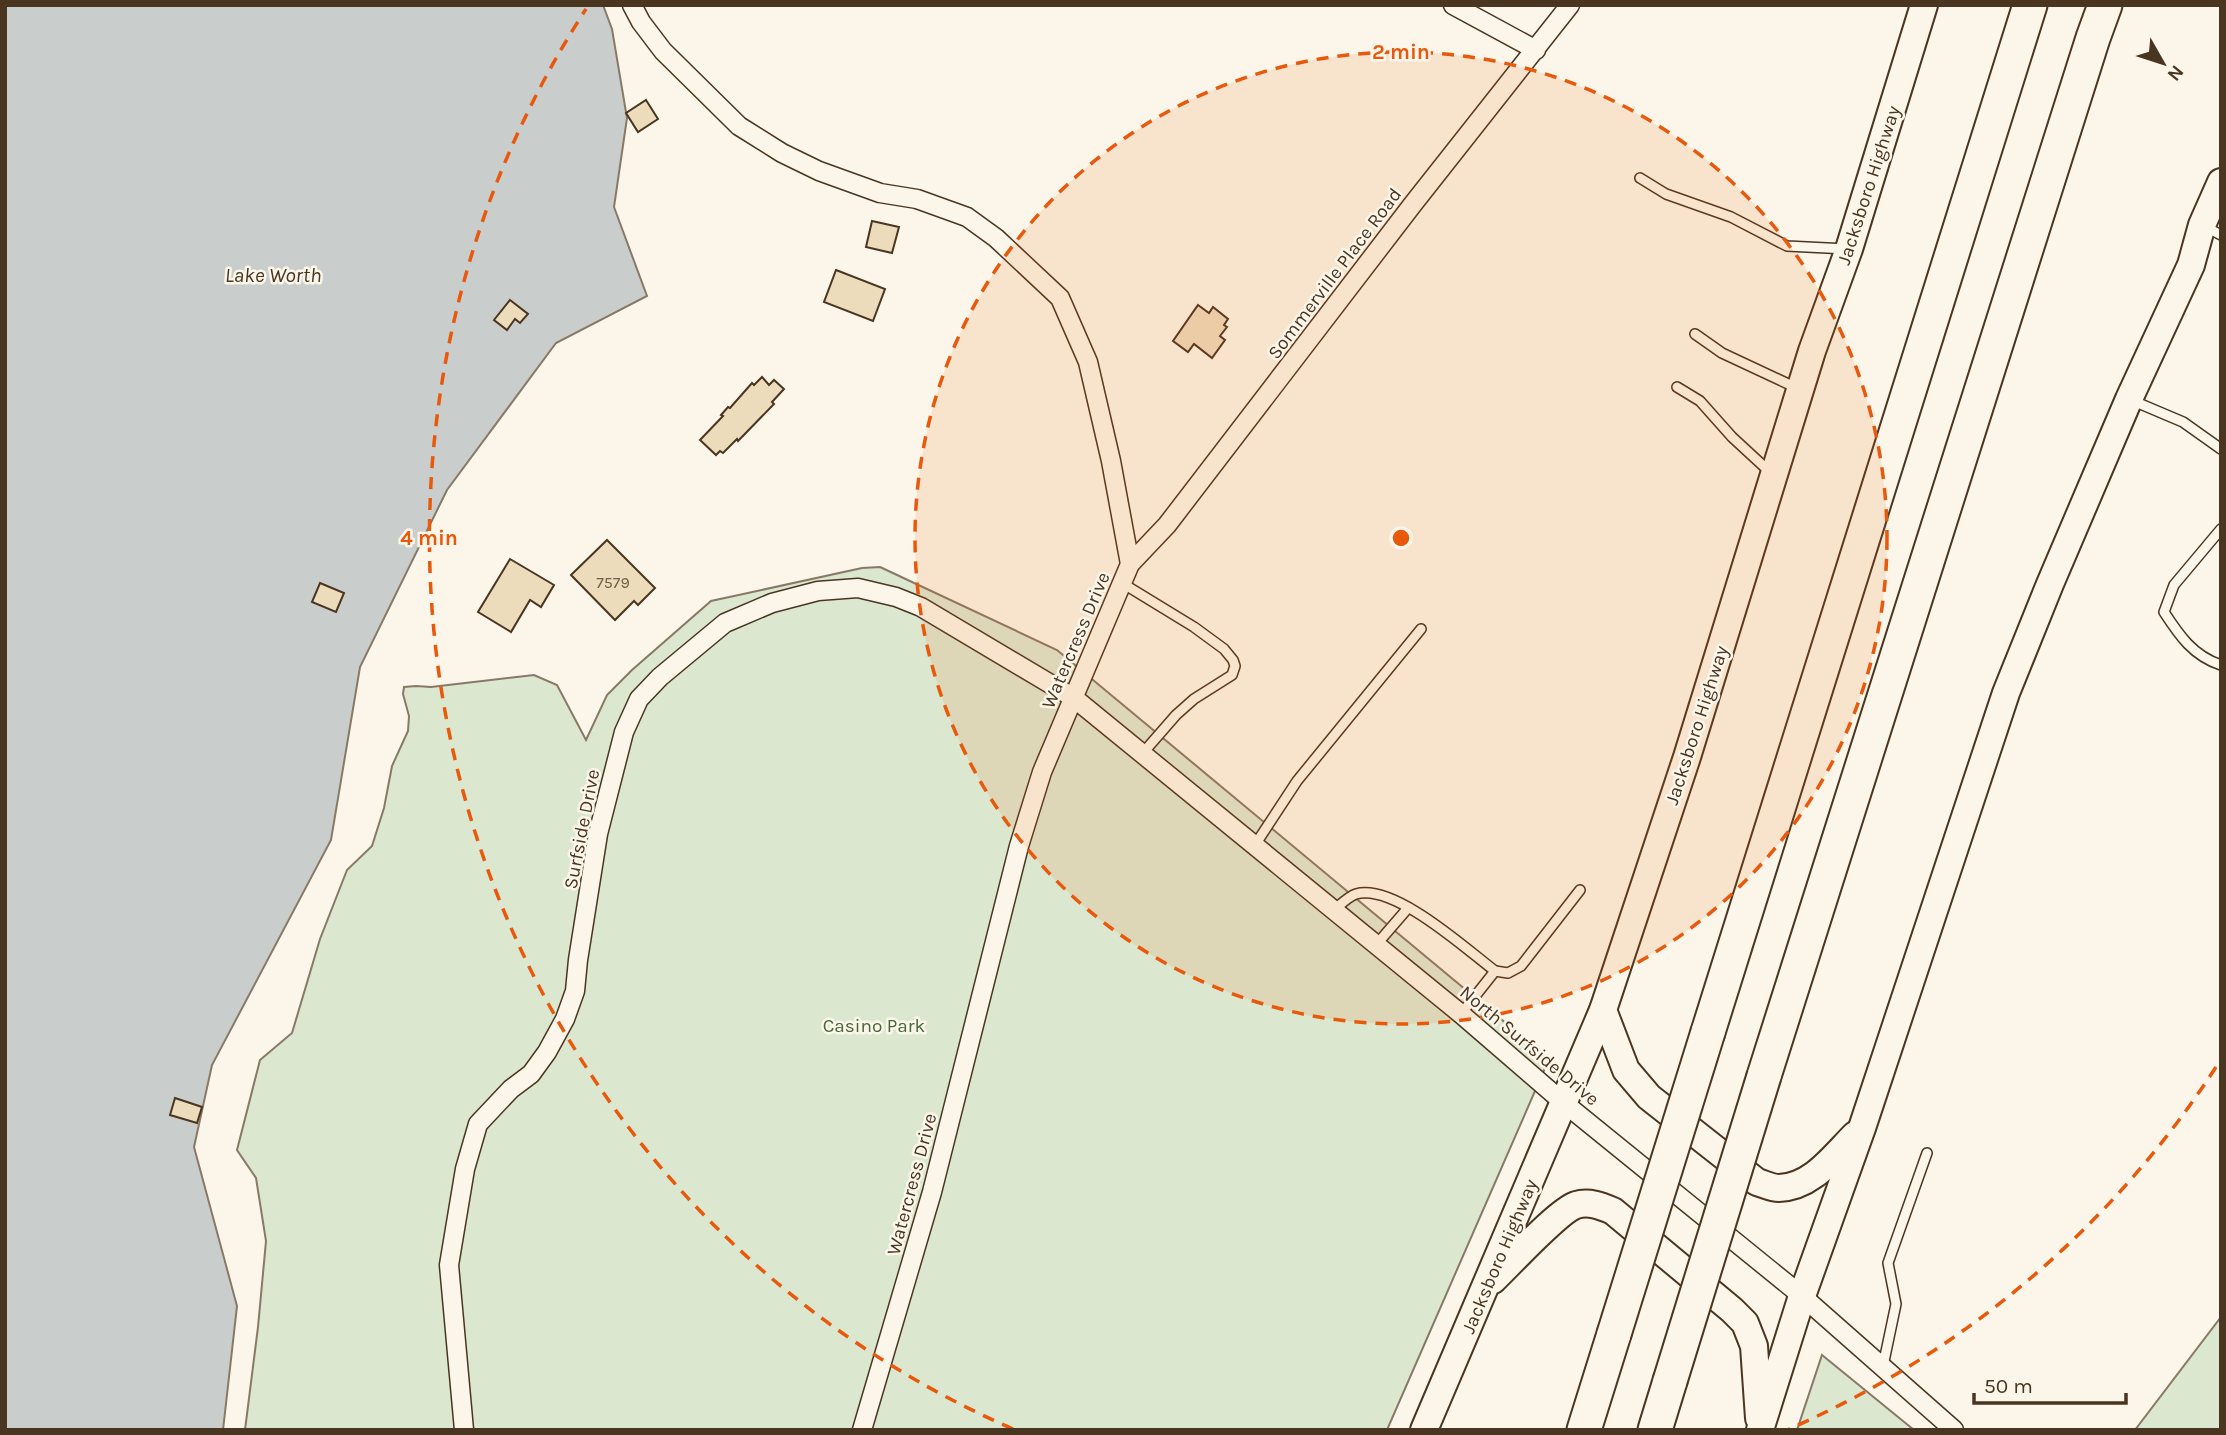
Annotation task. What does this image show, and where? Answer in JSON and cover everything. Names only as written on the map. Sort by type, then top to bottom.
[{"type":"highway","points":[[1584,1430],[2030,5]]},
{"type":"highway","points":[[1655,1430],[1764,1076],[2105,5]]},
{"type":"main road","name":"Jacksboro Highway","points":[[1424,1430],[1603,1010],[1687,757],[1773,474],[1812,351],[1849,249],[1924,5]]},
{"type":"main road","points":[[1760,1430],[1802,1296],[1862,1128],[2006,693],[2049,584],[2129,399],[2190,265],[2211,230],[2221,182]]},
{"type":"main road","points":[[1603,1010],[1626,1070],[1649,1097],[1757,1182],[1777,1188],[1801,1184],[1820,1170],[1862,1128]]},
{"type":"main road","points":[[1485,1289],[1558,1218],[1576,1205],[1595,1203],[1614,1211],[1745,1323],[1754,1346],[1760,1430]]},
{"type":"street","name":"Watercress Drive","points":[[632,5],[663,51],[739,126],[782,153],[819,171],[880,193],[917,199],[967,218],[996,238],[1060,298],[1088,362],[1111,461],[1129,564],[1042,772],[1019,846],[932,1192],[862,1430]]},
{"type":"street","points":[[1452,5],[1536,50]]},
{"type":"street","name":"Sommerville Place Road","points":[[1129,564],[1167,525],[1413,204],[1570,5]]},
{"type":"street","name":"Surfside Drive","points":[[464,1430],[449,1265],[465,1169],[478,1124],[511,1089],[531,1074],[565,1019],[575,991],[598,834],[624,732],[639,699],[660,677],[725,623],[772,603],[818,591],[858,588],[896,597],[921,607],[1074,698]]},
{"type":"street","name":"North Surfside Drive","points":[[1074,698],[1461,1014],[1564,1104],[1802,1296],[1954,1430]]},
{"type":"lane","points":[[1640,177],[1666,194],[1731,216],[1787,246],[1849,249]]},
{"type":"lane","points":[[1695,334],[1722,353],[1801,390]]},
{"type":"lane","points":[[1677,387],[1700,401],[1732,437],[1773,474]]},
{"type":"lane","points":[[2129,399],[2183,422],[2221,449]]},
{"type":"lane","points":[[2221,529],[2174,585],[2164,612],[2183,641],[2211,662],[2221,665]]},
{"type":"lane","points":[[1122,583],[1194,627],[1224,649],[1235,666],[1232,675],[1210,687],[1176,715],[1142,754]]},
{"type":"lane","points":[[1255,845],[1297,781],[1422,629]]},
{"type":"lane","points":[[1334,910],[1356,894],[1379,895],[1423,915],[1495,971],[1508,973],[1521,966],[1580,890]]},
{"type":"lane","points":[[1376,945],[1408,908]]},
{"type":"lane","points":[[1461,1014],[1495,971]]},
{"type":"lane","points":[[1883,1366],[1896,1304],[1888,1263],[1927,1153]]},
{"type":"green space","name":"Casino Park","points":[[880,567],[1057,650],[1549,1059],[1387,1430],[245,1430],[266,1241],[256,1178],[237,1150],[260,1060],[292,1033],[320,939],[347,870],[372,846],[384,808],[392,766],[408,731],[409,716],[403,694],[404,687],[431,687],[534,675],[557,685],[586,740],[607,695],[711,601],[862,568]]},
{"type":"green space","points":[[2221,1317],[2221,1430],[2135,1430]]},
{"type":"green space","points":[[1822,1355],[1914,1430],[1797,1430]]},
{"type":"water","name":"Lake Worth","points":[[5,5],[603,5],[612,29],[627,118],[614,207],[647,296],[556,343],[447,490],[360,667],[331,840],[212,1065],[194,1147],[237,1306],[223,1430],[5,1430]]},
{"type":"building","points":[[646,100],[658,119],[638,132],[626,113]]},
{"type":"building","points":[[872,221],[899,227],[892,253],[866,247]]},
{"type":"building","points":[[836,270],[885,289],[873,321],[824,302]]},
{"type":"building","points":[[510,300],[528,314],[520,323],[515,319],[507,330],[494,320]]},
{"type":"building","points":[[1198,305],[1209,313],[1213,307],[1228,319],[1224,325],[1227,327],[1220,336],[1225,340],[1212,358],[1194,344],[1188,352],[1173,341]]},
{"type":"building","points":[[762,377],[769,385],[774,380],[784,389],[772,402],[774,404],[738,441],[737,439],[723,453],[720,451],[716,455],[700,440],[728,407],[730,408],[752,383],[754,385]]},
{"type":"building","points":[[607,540],[655,588],[638,605],[634,601],[615,620],[571,575]]},
{"type":"building","points":[[510,559],[554,585],[541,607],[530,600],[511,632],[478,612]]},
{"type":"building","points":[[320,583],[344,593],[336,612],[312,602]]},
{"type":"building","points":[[175,1098],[202,1107],[197,1123],[170,1115]]}]
